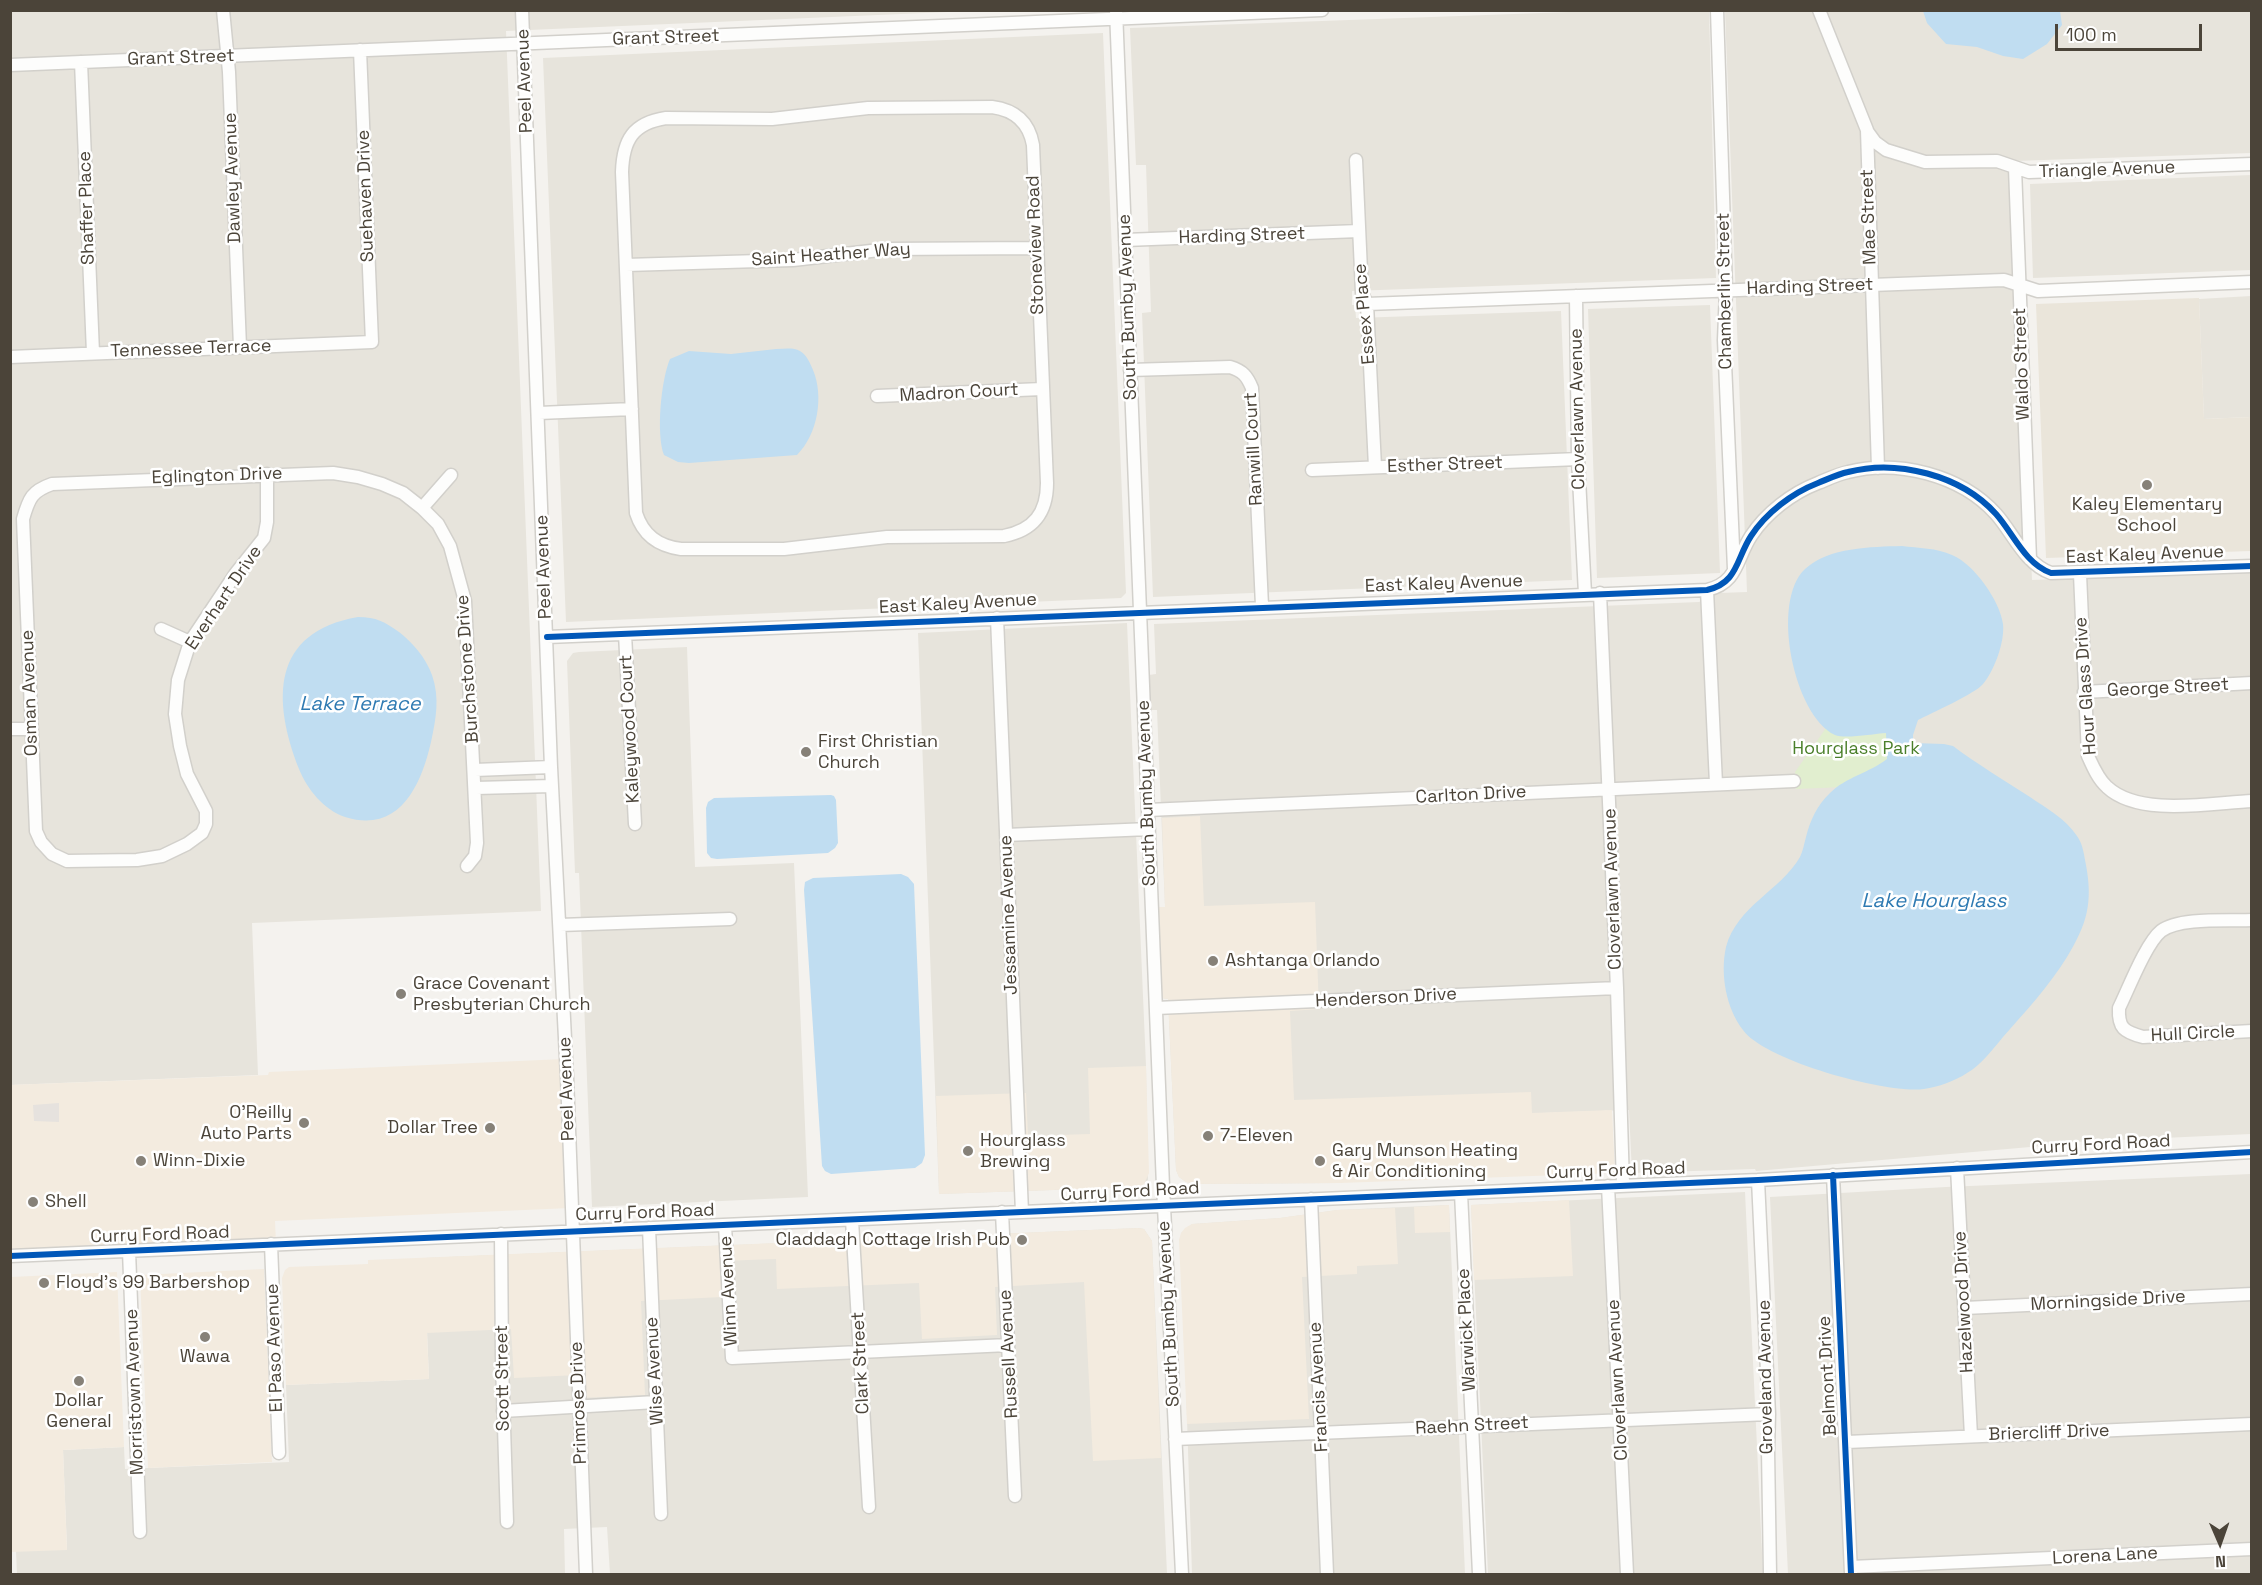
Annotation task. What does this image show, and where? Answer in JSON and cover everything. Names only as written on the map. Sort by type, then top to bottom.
[{"type":"street","name":"Dawley Avenue","points":[[224,10],[240,347]]},
{"type":"street","name":"Peel Avenue","points":[[522,10],[551,767],[573,1232]]},
{"type":"street","name":"Grant Street","points":[[10,65],[523,44],[1116,14],[1322,10]]},
{"type":"street","name":"Chamberlin Street","points":[[1717,10],[1726,290],[1724,340],[1734,571]]},
{"type":"street","name":"Mae Street","points":[[1819,10],[1867,130],[1878,468]]},
{"type":"street","name":"South Bumby Avenue","points":[[1116,14],[1164,1205],[1182,1575]]},
{"type":"street","name":"Suehaven Drive","points":[[360,50],[372,342]]},
{"type":"street","name":"Shaffer Place","points":[[81,62],[93,353]]},
{"type":"street","name":"Stoneview Road","points":[[992,107],[1005,108],[1015,113],[1030,133],[1033,145],[1047,494],[1039,515],[1029,527],[1004,536],[887,537],[784,549],[667,547],[647,534],[639,524],[636,513],[626,265],[622,158],[631,135],[640,126],[653,120],[666,118],[772,119],[868,108],[992,107]]},
{"type":"street","name":"Triangle Avenue","points":[[1867,130],[1875,142],[1886,150],[1925,162],[1997,161],[2029,172],[2252,164]]},
{"type":"street","name":"Essex Place","points":[[1356,160],[1362,293],[1367,304],[1375,467]]},
{"type":"street","name":"Waldo Street","points":[[2014,168],[2031,560]]},
{"type":"street","name":"Harding Street","points":[[1125,240],[1359,231]]},
{"type":"street","name":"Saint Heather Way","points":[[626,265],[793,260],[888,249],[1036,248]]},
{"type":"street","name":"Harding Street","points":[[1367,304],[2004,280],[2038,291],[2252,282]]},
{"type":"street","name":"Cloverlawn Avenue","points":[[1576,296],[1578,459],[1585,594]]},
{"type":"street","name":"Tennessee Terrace","points":[[10,357],[372,342]]},
{"type":"street","name":"Ranwill Court","points":[[1130,370],[1230,367],[1241,371],[1248,377],[1252,388],[1262,606]]},
{"type":"street","name":"Madron Court","points":[[877,396],[1042,389]]},
{"type":"street","points":[[539,413],[632,409]]},
{"type":"street","name":"Esther Street","points":[[1312,470],[1578,459]]},
{"type":"street","name":"East Kaley Avenue","points":[[547,637],[1262,606],[1707,590],[1719,587],[1727,581],[1751,537],[1772,512],[1791,497],[1815,484],[1848,472],[1878,468],[1905,469],[1936,476],[1971,493],[1994,512],[2031,560],[2043,570],[2051,573],[2080,574],[2252,566]]},
{"type":"street","name":"Eglington Drive","points":[[23,519],[27,504],[38,489],[52,484],[267,474],[333,473],[358,477],[403,494],[422,508]]},
{"type":"street","name":"Everhart Drive","points":[[36,831],[41,842],[52,854],[67,861],[137,860],[162,856],[187,844],[202,833],[206,824],[206,811],[187,774],[175,714],[178,680],[190,642],[236,573],[264,538],[267,522],[267,474]]},
{"type":"street","points":[[422,508],[451,475]]},
{"type":"street","name":"Burchstone Drive","points":[[422,508],[438,524],[450,546],[465,601],[477,843],[475,856],[467,866]]},
{"type":"street","name":"Osman Avenue","points":[[23,519],[36,831]]},
{"type":"street","name":"Hour Glass Drive","points":[[2080,574],[2088,756],[2095,772],[2106,787],[2136,804],[2153,806],[2252,801]]},
{"type":"street","points":[[1707,590],[1716,784]]},
{"type":"street","name":"Cloverlawn Avenue","points":[[1600,593],[1623,1185]]},
{"type":"street","name":"Jessamine Avenue","points":[[997,618],[1022,1212]]},
{"type":"street","points":[[161,629],[190,642]]},
{"type":"street","name":"Kaleywood Court","points":[[625,634],[634,824]]},
{"type":"street","name":"George Street","points":[[2084,692],[2252,683]]},
{"type":"street","points":[[10,729],[31,729]]},
{"type":"street","name":"Burchstone Drive","points":[[475,770],[551,767]]},
{"type":"street","name":"Carlton Drive","points":[[1148,810],[1794,781]]},
{"type":"street","points":[[476,788],[552,786]]},
{"type":"street","points":[[1006,835],[1149,829]]},
{"type":"street","points":[[560,925],[730,919]]},
{"type":"street","name":"Hull Circle","points":[[2252,920],[2187,922],[2161,931],[2151,943],[2119,1008],[2118,1020],[2122,1028],[2130,1034],[2143,1037],[2252,1031]]},
{"type":"street","name":"Henderson Drive","points":[[1156,1008],[1617,988]]},
{"type":"street","name":"Curry Ford Road","points":[[10,1256],[1758,1180],[2252,1152]]},
{"type":"street","name":"Hazelwood Drive","points":[[1957,1168],[1971,1436]]},
{"type":"street","name":"Belmont Drive","points":[[1833,1175],[1847,1442],[1851,1571]]},
{"type":"street","name":"Groveland Avenue","points":[[1758,1180],[1769,1414],[1767,1450],[1770,1575]]},
{"type":"street","name":"Cloverlawn Avenue","points":[[1608,1186],[1627,1575]]},
{"type":"street","name":"Warwick Place","points":[[1461,1193],[1479,1575]]},
{"type":"street","name":"Francis Avenue","points":[[1311,1199],[1328,1575]]},
{"type":"street","name":"Russell Avenue","points":[[1002,1212],[1015,1496]]},
{"type":"street","name":"Clark Street","points":[[852,1220],[869,1507]]},
{"type":"street","name":"Winn Avenue","points":[[725,1225],[732,1358],[860,1351]]},
{"type":"street","name":"Wise Avenue","points":[[649,1228],[661,1514]]},
{"type":"street","name":"Primrose Drive","points":[[573,1232],[586,1575]]},
{"type":"street","name":"Scott Street","points":[[501,1234],[507,1522]]},
{"type":"street","name":"El Paso Avenue","points":[[271,1244],[279,1452]]},
{"type":"street","name":"Morristown Avenue","points":[[129,1251],[140,1532]]},
{"type":"street","name":"Morningside Drive","points":[[1965,1308],[2252,1294]]},
{"type":"street","points":[[860,1351],[1008,1345]]},
{"type":"street","points":[[503,1411],[656,1402]]},
{"type":"street","name":"Raehn Street","points":[[1175,1439],[1769,1414]]},
{"type":"street","name":"Briercliff Drive","points":[[1847,1442],[2252,1424]]},
{"type":"street","name":"Lorena Lane","points":[[1851,1571],[2252,1549]]},
{"type":"shaded area","points":[[10,11],[971,11],[506,31],[541,911],[252,923],[258,1075],[11,1085]]},
{"type":"shaded area","points":[[1596,11],[1709,11],[1716,278],[1352,291],[1352,305],[1355,305],[1356,318],[1561,311],[1572,580],[1153,597],[1142,313],[1151,312],[1146,165],[1136,165],[1130,28]]},
{"type":"shaded area","points":[[1725,11],[2251,11],[2251,153],[2014,161],[2032,580],[2251,572],[2251,1134],[2053,1143],[2053,1145],[1756,1171],[1755,1169],[1632,1173],[1629,1110],[1458,1116],[1340,1183],[1195,1184],[1186,1182],[1179,1177],[1176,1170],[1168,999],[1161,998],[1158,907],[1165,907],[1157,710],[1150,710],[1149,675],[1156,674],[1154,624],[1699,602],[1719,593],[1747,592]]},
{"type":"shaded area","points":[[1103,33],[1126,593],[1121,598],[566,622],[543,58]]},
{"type":"shaded area","points":[[2251,175],[2251,270],[2033,278],[2030,184]]},
{"type":"shaded area","points":[[2251,296],[2251,417],[2204,419],[2199,299]]},
{"type":"shaded area","name":"Kaley Elementary School","points":[[2199,298],[2204,419],[2251,417],[2251,551],[2046,558],[2036,304]]},
{"type":"shaded area","points":[[1710,305],[1720,573],[1597,578],[1588,309]]},
{"type":"shaded area","points":[[1127,623],[1146,1066],[1148,1180],[1139,1187],[939,1194],[918,633]]},
{"type":"shaded area","points":[[687,647],[695,867],[794,863],[808,1197],[592,1207],[579,873],[575,873],[567,661],[573,653],[579,652]]},
{"type":"shaded area","points":[[1200,816],[1204,906],[1315,902],[1319,1009],[1290,1011],[1294,1100],[1531,1092],[1532,1113],[1612,1110],[1615,1173],[1340,1183],[1195,1184],[1179,1177],[1176,1170],[1168,999],[1161,998],[1158,907],[1165,907],[1162,818]]},
{"type":"shaded area","points":[[564,1059],[570,1208],[275,1221],[276,1244],[11,1255],[10,1085],[268,1075],[269,1072]]},
{"type":"shaded area","points":[[1146,1066],[1149,1173],[1144,1184],[1139,1187],[939,1194],[936,1096],[1026,1093],[1028,1136],[1090,1134],[1088,1068]]},
{"type":"shaded area","points":[[59,1103],[59,1122],[34,1121],[33,1105]]},
{"type":"shaded area","points":[[2251,1174],[2251,1574],[1788,1574],[1770,1197]]},
{"type":"shaded area","points":[[1745,1192],[1763,1574],[1488,1574],[1471,1205]]},
{"type":"shaded area","points":[[1569,1200],[1573,1276],[1474,1280],[1471,1205]]},
{"type":"shaded area","points":[[1449,1205],[1465,1574],[1192,1574],[1181,1233],[1192,1224],[1280,1218],[1337,1210]]},
{"type":"shaded area","points":[[1449,1205],[1450,1232],[1415,1233],[1414,1207]]},
{"type":"shaded area","points":[[1395,1208],[1398,1264],[1357,1266],[1357,1274],[1302,1277],[1309,1419],[1187,1424],[1179,1240],[1185,1228],[1192,1224],[1280,1218],[1337,1210]]},
{"type":"shaded area","points":[[1144,1229],[1152,1241],[1167,1574],[610,1574],[607,1527],[564,1529],[565,1574],[17,1574],[16,1551],[67,1549],[63,1450],[124,1447],[125,1469],[289,1462],[286,1385],[429,1379],[424,1258]]},
{"type":"shaded area","points":[[1144,1229],[1152,1241],[1161,1458],[1093,1461],[1084,1282],[995,1287],[997,1335],[922,1339],[919,1283],[777,1289],[776,1259],[721,1261],[722,1297],[641,1301],[645,1395],[579,1398],[578,1375],[514,1378],[511,1329],[427,1333],[429,1379],[286,1385],[282,1278],[289,1267],[368,1264],[368,1260]]},
{"type":"shaded area","points":[[264,1269],[272,1462],[148,1468],[140,1275]]},
{"type":"shaded area","points":[[117,1272],[124,1447],[63,1450],[67,1550],[11,1552],[11,1277]]},
{"type":"green space","name":"Hourglass Park","points":[[1888,640],[1893,785],[1796,789],[1795,772]]},
{"type":"water","points":[[1923,11],[2060,11],[2062,25],[2047,44],[2023,59],[2003,56],[1977,47],[1946,44],[1927,23]]},
{"type":"water","points":[[788,348],[800,351],[809,362],[816,380],[818,403],[814,426],[810,437],[797,455],[689,463],[678,462],[664,455],[660,434],[661,407],[664,380],[670,359],[689,351],[731,354]]},
{"type":"water","name":"Lake Hourglass","points":[[1902,546],[1940,551],[1952,555],[1969,566],[1991,594],[2003,624],[1998,656],[1983,684],[1963,698],[1918,720],[1913,743],[1953,746],[2062,819],[2081,842],[2089,891],[2087,913],[2074,945],[2037,998],[1977,1066],[1952,1081],[1924,1089],[1907,1089],[1856,1081],[1800,1064],[1775,1053],[1756,1042],[1743,1030],[1732,1012],[1724,979],[1726,947],[1739,920],[1792,869],[1800,857],[1810,825],[1821,803],[1843,783],[1887,759],[1886,733],[1835,735],[1821,724],[1808,706],[1798,683],[1788,631],[1789,606],[1795,585],[1805,569],[1826,556],[1851,550]]},
{"type":"water","name":"Lake Terrace","points":[[358,617],[385,623],[414,646],[429,669],[437,700],[436,717],[427,759],[414,790],[393,812],[380,819],[364,820],[345,817],[337,814],[317,798],[299,769],[285,718],[283,695],[286,673],[294,653],[308,637],[329,625]]},
{"type":"water","points":[[831,795],[836,800],[838,843],[828,853],[717,859],[711,858],[707,853],[706,808],[708,802],[714,798]]},
{"type":"water","points":[[901,874],[908,877],[914,884],[925,1155],[922,1163],[915,1168],[831,1174],[822,1166],[805,882],[813,878]]},
{"type":"cycle path","points":[[547,637],[1707,590],[1717,587],[1731,576],[1751,536],[1772,512],[1789,498],[1808,487],[1840,474],[1867,468],[1907,469],[1947,480],[1965,489],[1982,500],[1996,514],[2034,563],[2051,573],[2252,566]]},
{"type":"cycle path","points":[[10,1256],[1758,1180],[2252,1152]]},
{"type":"cycle path","points":[[1833,1175],[1851,1574]]},
{"type":"place","name":"Kaley Elementary School","points":[[2147,485]]},
{"type":"place","name":"First Christian Church","points":[[806,752]]},
{"type":"place","name":"Ashtanga Orlando","points":[[1213,961]]},
{"type":"place","name":"Grace Covenant Presbyterian Church","points":[[401,994]]},
{"type":"place","name":"O'Reilly Auto Parts","points":[[304,1123]]},
{"type":"place","name":"Dollar Tree","points":[[490,1128]]},
{"type":"place","name":"7-Eleven","points":[[1208,1136]]},
{"type":"place","name":"Hourglass Brewing","points":[[968,1151]]},
{"type":"place","name":"Winn-Dixie","points":[[141,1161]]},
{"type":"place","name":"Gary Munson Heating & Air Conditioning","points":[[1320,1161]]},
{"type":"place","name":"Shell","points":[[33,1202]]},
{"type":"place","name":"Claddagh Cottage Irish Pub","points":[[1022,1240]]},
{"type":"place","name":"Floyd's 99 Barbershop","points":[[44,1283]]},
{"type":"place","name":"Wawa","points":[[205,1337]]},
{"type":"place","name":"Dollar General","points":[[79,1381]]}]
